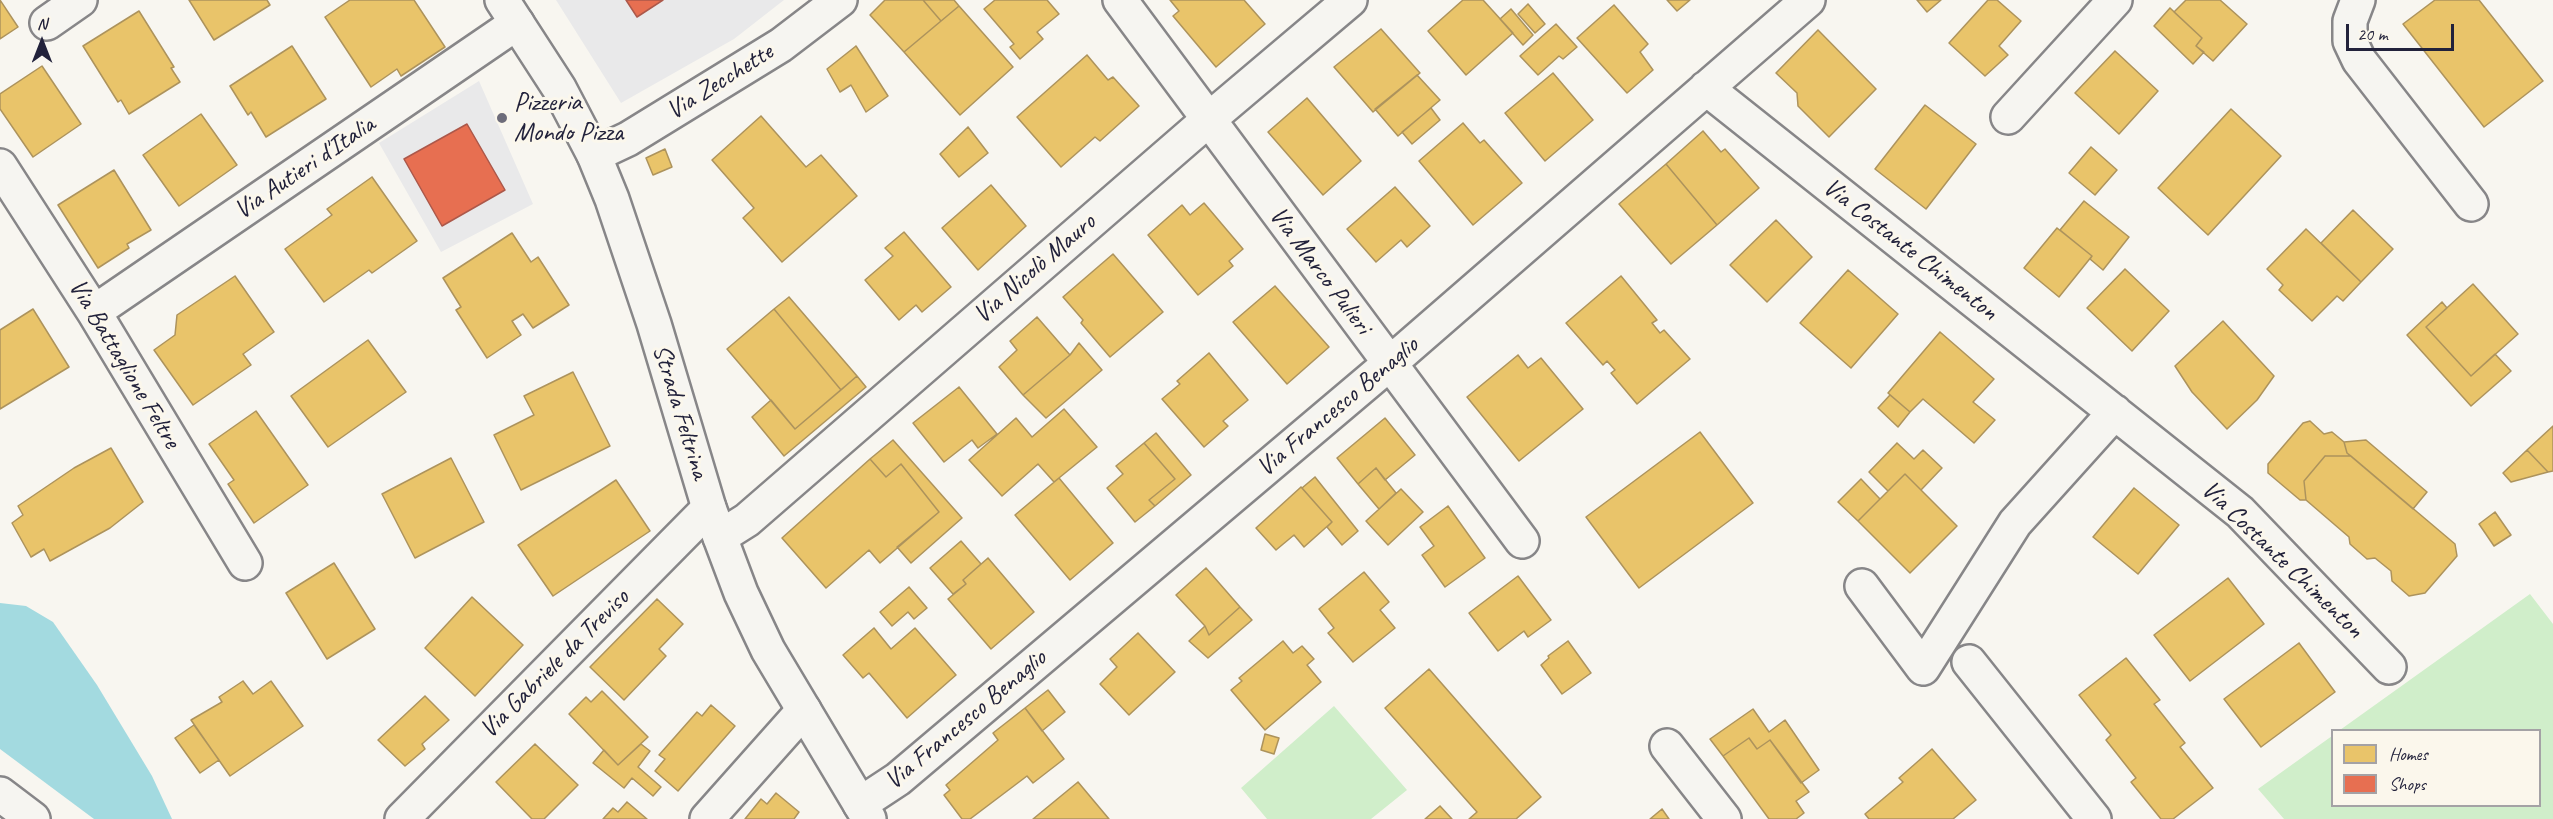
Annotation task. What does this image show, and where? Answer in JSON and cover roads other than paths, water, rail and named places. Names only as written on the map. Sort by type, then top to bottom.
[{"type":"street","points":[[47,23],[80,0]]},
{"type":"street","name":"Via Zecchette","points":[[594,155],[628,139],[781,45],[840,0]]},
{"type":"street","name":"Via Marco Pulieri","points":[[1120,0],[1522,541]]},
{"type":"street","name":"Via Nicolò Mauro","points":[[714,523],[756,512],[1208,120],[1350,0]]},
{"type":"street","name":"Via Francesco Benaglio","points":[[864,812],[898,779],[1389,364],[1808,0]]},
{"type":"street","points":[[2008,117],[2115,0]]},
{"type":"street","points":[[2358,0],[2350,21],[2350,41],[2360,60],[2471,204]]},
{"type":"street","name":"Strada Feltrina","points":[[509,12],[558,88],[594,155],[627,241],[714,523],[741,593],[768,650],[864,812]]},
{"type":"street","name":"Via Autieri d'Italia","points":[[93,312],[509,12]]},
{"type":"street","name":"Via Costante Chimenton","points":[[1706,88],[2240,512],[2390,667]]},
{"type":"street","name":"Via Battaglione Feltre","points":[[0,166],[93,312],[245,563]]},
{"type":"street","points":[[1862,586],[1923,668],[2015,523],[2115,412]]},
{"type":"street","name":"Via Gabriele da Treviso","points":[[402,819],[714,523]]},
{"type":"street","points":[[1969,662],[2094,819]]},
{"type":"street","points":[[707,819],[804,710]]},
{"type":"street","points":[[1667,746],[1724,819]]},
{"type":"street","points":[[0,794],[33,819]]},
{"type":"water","points":[[0,603],[26,606],[53,622],[97,685],[152,776],[172,819],[94,819],[0,749]]},
{"type":"place","name":"Pizzeria Mondo Pizza","points":[[502,118]]}]
